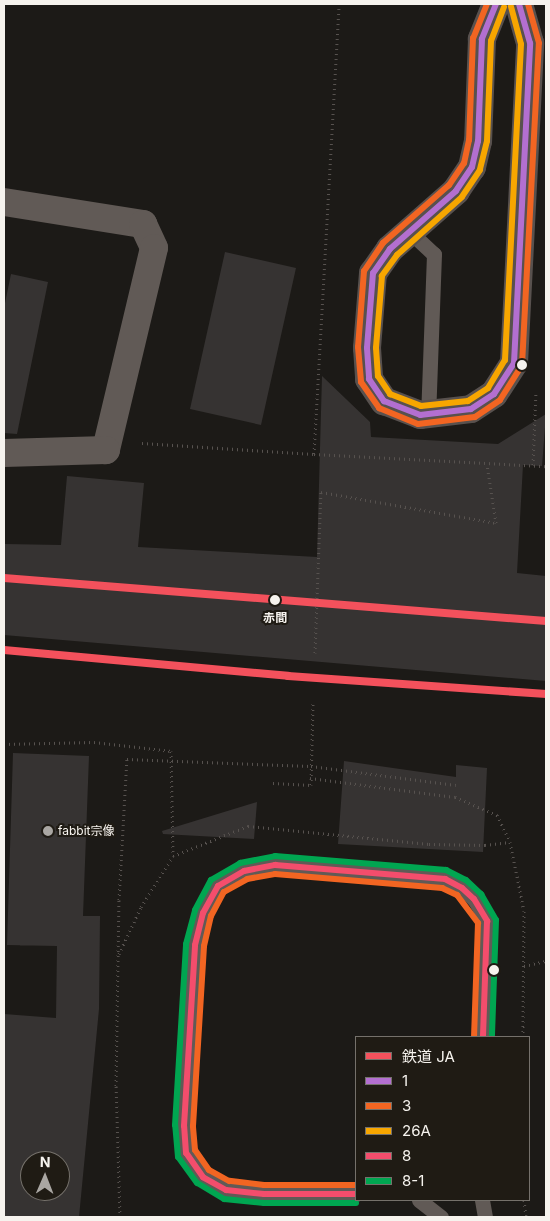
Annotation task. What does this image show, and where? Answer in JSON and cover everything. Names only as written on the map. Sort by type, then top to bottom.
[{"type":"main road","points":[[496,4],[482,39],[478,141],[472,167],[456,191],[390,249],[373,273],[367,348],[369,379],[384,401],[428,416],[471,409],[494,394],[514,363],[530,42],[519,4]]},
{"type":"street","points":[[4,202],[143,224],[154,248],[106,450],[4,453]]},
{"type":"lane","points":[[409,231],[434,254],[428,416]]},
{"type":"lane","points":[[355,1194],[264,1194],[226,1190],[203,1177],[186,1153],[184,1126],[195,945],[203,913],[218,886],[244,871],[275,865],[445,879],[462,888],[474,899],[487,921],[483,1036]]},
{"type":"lane","points":[[420,1201],[441,1217]]},
{"type":"lane","points":[[482,1201],[485,1217]]},
{"type":"path","points":[[314,454],[339,4]]},
{"type":"path","points":[[114,417],[144,445],[546,466]]},
{"type":"path","points":[[315,653],[321,492],[496,523],[487,464]]},
{"type":"path","points":[[273,783],[310,785],[313,702]]},
{"type":"path","points":[[4,744],[94,742],[171,751],[173,856]]},
{"type":"path","points":[[120,1217],[116,1086],[120,900],[127,759],[258,766],[288,764],[344,769],[456,785]]},
{"type":"path","points":[[310,778],[455,797],[496,815],[510,842],[524,911],[523,1036]]},
{"type":"path","points":[[524,966],[546,961]]},
{"type":"path","points":[[524,1201],[526,1217]]},
{"type":"building","points":[[225,252],[296,268],[261,425],[190,409]]},
{"type":"building","points":[[11,274],[48,282],[17,434],[4,433],[4,308]]},
{"type":"building","points":[[322,376],[370,422],[371,437],[498,444],[546,414],[542,466],[523,465],[517,573],[546,576],[546,681],[4,635],[4,544],[61,545],[67,476],[144,483],[138,547],[317,557]]},
{"type":"building","points":[[13,753],[89,756],[83,916],[100,916],[99,1009],[79,1217],[4,1217],[4,1014],[56,1018],[57,946],[7,945]]},
{"type":"building","points":[[344,761],[456,777],[456,765],[487,768],[483,852],[338,844]]},
{"type":"building","points":[[257,802],[254,839],[163,834],[162,831]]},
{"type":"rail line","name":"JA","points":[[4,578],[546,621]]},
{"type":"rail line","name":"JA","points":[[4,650],[288,676],[546,694]]},
{"type":"transit line","name":"3","points":[[487,4],[473,38],[469,140],[464,163],[449,185],[383,243],[364,271],[358,347],[361,382],[379,408],[418,424],[475,417],[500,400],[522,365],[539,43],[528,4]]},
{"type":"transit line","name":"1","points":[[496,4],[482,39],[478,141],[472,167],[456,191],[390,249],[373,273],[367,348],[369,379],[384,401],[420,415],[471,409],[494,394],[514,363],[530,43],[519,4]]},
{"type":"transit line","name":"26A","points":[[504,7],[491,41],[487,141],[480,170],[462,197],[397,255],[382,276],[376,348],[378,376],[390,394],[421,406],[468,401],[488,388],[505,360],[521,44],[511,6]]},
{"type":"transit line","name":"8-1","points":[[356,1203],[264,1203],[224,1199],[197,1183],[178,1157],[175,1125],[186,944],[195,910],[211,880],[240,863],[275,856],[446,870],[466,880],[481,894],[496,920],[492,1036]]},
{"type":"transit line","name":"8","points":[[355,1194],[264,1194],[226,1190],[203,1177],[186,1153],[184,1126],[195,945],[203,913],[218,886],[244,871],[275,865],[445,879],[462,888],[474,899],[487,921],[483,1036]]},
{"type":"transit line","name":"3","points":[[355,1185],[264,1185],[229,1181],[209,1170],[195,1150],[193,1126],[204,946],[211,916],[224,892],[247,879],[275,874],[442,888],[457,895],[478,923],[474,1036]]},
{"type":"place","name":"赤間","points":[[275,600]]},
{"type":"place","name":"fabbit宗像","points":[[48,831]]}]
